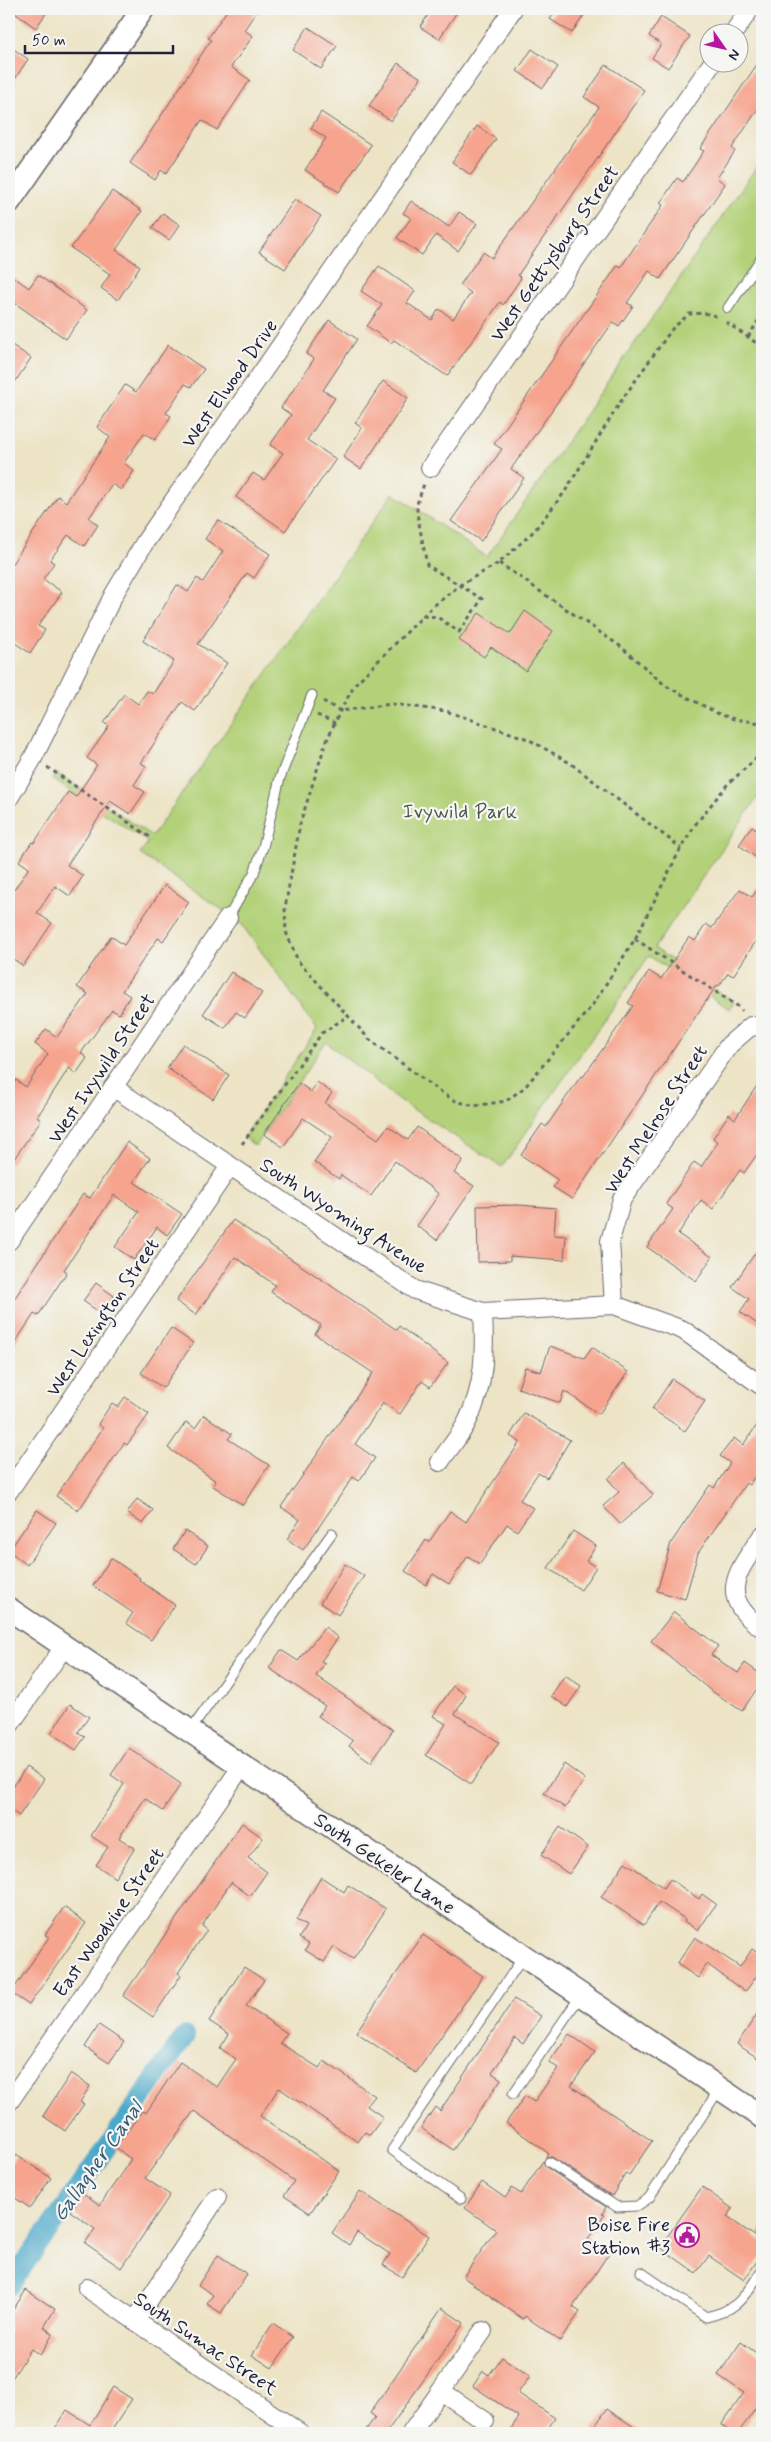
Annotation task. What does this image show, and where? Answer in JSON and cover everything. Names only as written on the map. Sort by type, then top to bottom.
[{"type":"street","points":[[9,202],[143,9]]},
{"type":"street","name":"West Elwood Drive","points":[[9,798],[33,758],[114,594],[145,542],[513,9]]},
{"type":"street","points":[[741,22],[750,9]]},
{"type":"street","name":"West Gettysburg Street","points":[[430,468],[706,72]]},
{"type":"street","name":"West Ivywild Street","points":[[9,1241],[228,918]]},
{"type":"street","name":"West Melrose Street","points":[[614,1305],[610,1241],[622,1199],[729,1045],[757,1027]]},
{"type":"street","name":"South Wyoming Avenue","points":[[113,1087],[415,1290],[483,1312],[614,1305],[683,1330],[762,1386]]},
{"type":"street","name":"West Lexington Street","points":[[9,1491],[230,1166]]},
{"type":"street","points":[[440,1462],[468,1422],[480,1390],[486,1356],[483,1312]]},
{"type":"street","points":[[762,1536],[739,1569],[735,1584],[736,1598],[741,1610],[762,1628]]},
{"type":"street","name":"South Gekeler Lane","points":[[9,1610],[762,2117]]},
{"type":"street","points":[[9,1726],[64,1647]]},
{"type":"street","name":"East Woodvine Street","points":[[9,2102],[242,1766]]},
{"type":"street","points":[[135,2321],[218,2197]]},
{"type":"street","name":"South Sumac Street","points":[[87,2288],[300,2433]]},
{"type":"street","points":[[411,2433],[483,2331]]},
{"type":"street","points":[[441,2391],[485,2421]]},
{"type":"lane","points":[[728,308],[762,257]]},
{"type":"lane","points":[[228,918],[254,873],[280,778],[312,696]]},
{"type":"lane","points":[[190,1731],[332,1533]]},
{"type":"lane","points":[[461,2200],[392,2150],[524,1956]]},
{"type":"lane","points":[[514,2094],[581,1995]]},
{"type":"lane","points":[[549,2162],[617,2207],[637,2206],[649,2198],[720,2088]]},
{"type":"lane","points":[[641,2272],[706,2317],[721,2314],[736,2306],[762,2271]]},
{"type":"path","points":[[762,347],[710,314],[688,314],[672,328],[623,398],[564,493],[534,530],[499,562],[460,585],[422,616],[361,678],[340,711],[315,772],[302,816],[285,908],[290,946],[298,961],[377,1045],[447,1096],[465,1104],[495,1104],[512,1098],[530,1081],[591,1007],[635,939],[681,848],[695,825],[727,785],[762,753]]},
{"type":"path","points":[[748,337],[762,315]]},
{"type":"path","points":[[421,496],[417,504],[417,512],[427,565],[482,600],[459,632],[437,617],[422,616]]},
{"type":"path","points":[[499,562],[620,646],[673,691],[719,714],[734,719],[762,723]]},
{"type":"path","points":[[312,696],[340,711],[379,705],[405,705],[454,714],[528,739],[570,762],[681,848]]},
{"type":"path","points":[[46,767],[153,839]]},
{"type":"path","points":[[635,939],[739,1007],[757,1027]]},
{"type":"path","points":[[242,1144],[322,1033],[348,1016]]},
{"type":"green space","name":"Ivywild Park","points":[[762,159],[762,791],[654,948],[734,1002],[729,1009],[649,956],[502,1167],[399,1100],[326,1042],[255,1146],[244,1137],[317,1029],[240,922],[140,854],[148,842],[52,779],[56,773],[152,836],[393,493],[487,557]]},
{"type":"building","points":[[9,9],[49,9],[36,28]]},
{"type":"building","points":[[228,9],[258,9],[244,30],[253,36],[231,67],[250,80],[217,130],[202,120],[166,174],[161,170],[155,180],[130,163],[211,40],[208,38]]},
{"type":"building","points":[[432,9],[459,9],[439,39],[420,27]]},
{"type":"building","points":[[557,9],[588,9],[572,33],[550,19]]},
{"type":"building","points":[[661,17],[690,36],[668,68],[652,58],[661,44],[649,36]]},
{"type":"building","points":[[308,27],[337,46],[321,69],[293,50]]},
{"type":"building","points":[[9,46],[28,59],[9,88]]},
{"type":"building","points":[[532,49],[558,67],[543,88],[517,71]]},
{"type":"building","points":[[762,57],[762,103],[732,148],[735,151],[717,178],[725,184],[660,279],[649,271],[627,303],[633,306],[619,326],[613,322],[511,469],[524,478],[481,541],[451,521],[502,449],[494,444],[618,265],[621,267],[663,205],[660,203],[677,178],[683,182],[704,151],[700,149]]},
{"type":"building","points":[[398,63],[421,78],[391,121],[369,106]]},
{"type":"building","points":[[606,65],[644,90],[518,275],[521,278],[503,305],[500,302],[447,376],[394,340],[391,343],[367,326],[382,305],[361,291],[379,266],[415,291],[407,303],[432,320],[439,309],[453,319],[471,293],[460,285],[483,252],[492,258],[599,107],[584,97]]},
{"type":"building","points":[[321,112],[371,145],[339,192],[305,170],[326,138],[311,128]]},
{"type":"building","points":[[477,126],[496,139],[471,175],[452,162]]},
{"type":"building","points":[[112,191],[142,211],[116,250],[140,266],[118,300],[101,288],[110,274],[71,248]]},
{"type":"building","points":[[295,199],[321,216],[285,269],[259,252]]},
{"type":"building","points":[[411,201],[449,227],[459,212],[477,224],[458,251],[436,235],[422,255],[397,238],[411,218],[403,213]]},
{"type":"building","points":[[163,213],[180,225],[169,240],[152,228]]},
{"type":"building","points":[[9,274],[29,288],[38,275],[87,310],[66,339],[9,299]]},
{"type":"building","points":[[329,320],[357,339],[323,390],[335,398],[307,440],[336,459],[285,531],[236,497],[253,473],[264,480],[283,453],[270,445],[291,415],[281,408],[314,359],[306,354]]},
{"type":"building","points":[[9,343],[31,358],[9,391]]},
{"type":"building","points":[[168,345],[204,369],[191,387],[185,384],[166,413],[171,416],[155,440],[144,433],[124,463],[134,471],[121,490],[112,484],[89,518],[98,525],[84,546],[68,535],[50,560],[54,563],[43,579],[62,592],[38,626],[45,630],[30,653],[9,639],[9,568],[58,496],[66,502],[110,437],[97,427],[125,385],[136,392]]},
{"type":"building","points":[[383,381],[408,398],[361,469],[343,457],[362,428],[355,423]]},
{"type":"building","points":[[218,520],[270,554],[254,578],[247,573],[198,644],[227,663],[195,711],[182,702],[141,763],[146,766],[134,785],[145,792],[130,814],[110,801],[67,865],[83,876],[70,896],[55,886],[37,913],[52,923],[23,966],[9,956],[9,897],[29,868],[19,861],[32,842],[34,843],[68,792],[76,797],[97,765],[87,758],[109,726],[104,723],[124,694],[138,704],[147,691],[153,694],[174,661],[143,641],[177,585],[188,592],[197,578],[203,582],[223,551],[205,539]]},
{"type":"building","points":[[525,611],[553,631],[526,671],[491,647],[484,657],[459,640],[479,613],[510,634]]},
{"type":"building","points":[[752,826],[762,833],[762,862],[739,845]]},
{"type":"building","points":[[762,883],[762,932],[733,976],[728,973],[719,986],[717,985],[572,1199],[553,1187],[558,1180],[521,1155],[542,1124],[546,1127],[633,1006],[628,1003],[649,971],[661,979],[689,937],[695,941],[706,924],[712,928],[740,889],[752,897]]},
{"type":"building","points":[[165,885],[189,902],[163,941],[158,938],[122,991],[130,996],[119,1014],[112,1010],[81,1053],[87,1058],[76,1074],[69,1068],[37,1117],[41,1120],[9,1166],[9,1091],[16,1080],[26,1087],[48,1054],[35,1044],[46,1029],[57,1037],[88,994],[77,987],[111,936],[124,945]]},
{"type":"building","points":[[231,972],[262,993],[245,1018],[236,1012],[225,1028],[203,1014]]},
{"type":"building","points":[[183,1044],[229,1075],[213,1099],[167,1068]]},
{"type":"building","points":[[762,1078],[762,1147],[744,1173],[740,1170],[713,1209],[701,1200],[678,1234],[712,1257],[696,1281],[647,1247],[673,1209],[666,1204],[694,1162],[701,1167],[718,1142],[713,1138],[729,1114],[735,1119]]},
{"type":"building","points":[[317,1082],[332,1093],[325,1103],[378,1139],[388,1126],[408,1140],[417,1127],[463,1160],[454,1173],[474,1186],[437,1240],[417,1226],[439,1194],[395,1161],[371,1196],[341,1175],[339,1179],[314,1162],[332,1137],[303,1118],[283,1147],[264,1134],[299,1083],[311,1092]]},
{"type":"building","points":[[127,1142],[150,1158],[134,1182],[182,1214],[167,1235],[157,1227],[134,1260],[115,1247],[139,1212],[114,1195],[64,1270],[67,1272],[38,1316],[34,1314],[9,1352],[9,1307],[83,1194],[90,1198]]},
{"type":"building","points":[[519,1205],[556,1208],[554,1235],[566,1236],[564,1260],[510,1256],[510,1261],[478,1262],[477,1206]]},
{"type":"building","points":[[233,1220],[397,1330],[399,1326],[448,1363],[430,1387],[422,1381],[400,1414],[383,1403],[355,1444],[375,1458],[359,1481],[353,1477],[303,1550],[287,1539],[300,1520],[281,1507],[373,1373],[315,1334],[321,1325],[271,1292],[275,1285],[235,1257],[196,1315],[176,1301]]},
{"type":"building","points":[[762,1243],[762,1327],[740,1312],[749,1299],[732,1287]]},
{"type":"building","points":[[96,1283],[114,1296],[102,1314],[83,1301]]},
{"type":"building","points":[[171,1328],[193,1343],[163,1388],[141,1373]]},
{"type":"building","points":[[550,1346],[584,1358],[592,1347],[628,1372],[599,1414],[564,1391],[560,1403],[518,1388],[525,1367],[541,1372]]},
{"type":"building","points":[[672,1379],[705,1401],[685,1431],[652,1409]]},
{"type":"building","points":[[125,1397],[149,1414],[127,1445],[124,1443],[78,1511],[56,1496],[103,1428],[98,1424],[112,1403],[118,1407]]},
{"type":"building","points":[[524,1413],[570,1440],[547,1478],[538,1473],[520,1500],[533,1508],[517,1531],[507,1524],[480,1564],[468,1556],[449,1584],[433,1574],[426,1585],[405,1571],[426,1540],[429,1542],[450,1511],[466,1522],[520,1442],[510,1436]]},
{"type":"building","points":[[204,1415],[232,1434],[228,1439],[269,1465],[243,1505],[213,1486],[216,1481],[168,1448],[186,1422],[195,1428]]},
{"type":"building","points":[[762,1418],[762,1466],[749,1485],[746,1483],[698,1553],[685,1599],[657,1591],[671,1543],[710,1485],[714,1488],[730,1463],[720,1456],[734,1438],[743,1445]]},
{"type":"building","points":[[624,1463],[653,1495],[620,1524],[603,1506],[619,1492],[608,1479]]},
{"type":"building","points":[[137,1499],[153,1510],[143,1524],[127,1513]]},
{"type":"building","points":[[37,1510],[56,1523],[27,1565],[9,1551]]},
{"type":"building","points":[[185,1531],[208,1546],[196,1564],[173,1549]]},
{"type":"building","points":[[573,1531],[596,1546],[586,1561],[596,1567],[581,1590],[548,1568]]},
{"type":"building","points":[[111,1558],[175,1605],[151,1640],[126,1623],[133,1613],[93,1586]]},
{"type":"building","points":[[345,1564],[364,1576],[338,1615],[320,1603]]},
{"type":"building","points":[[674,1612],[718,1646],[711,1655],[738,1673],[745,1663],[762,1675],[762,1681],[742,1711],[710,1690],[651,1641]]},
{"type":"building","points":[[325,1627],[338,1638],[321,1661],[325,1663],[316,1676],[393,1730],[371,1762],[349,1746],[353,1741],[318,1716],[325,1706],[269,1668],[281,1650],[298,1661]]},
{"type":"building","points":[[565,1675],[581,1686],[567,1707],[551,1696]]},
{"type":"building","points":[[453,1686],[466,1695],[455,1714],[499,1742],[471,1784],[426,1755],[446,1724],[433,1716]]},
{"type":"building","points":[[70,1704],[89,1717],[78,1732],[85,1737],[76,1750],[51,1733]]},
{"type":"building","points":[[129,1748],[181,1784],[163,1811],[145,1798],[119,1838],[135,1848],[115,1878],[96,1865],[108,1847],[91,1836],[124,1784],[111,1775]]},
{"type":"building","points":[[564,1764],[585,1779],[565,1808],[544,1793]]},
{"type":"building","points":[[26,1767],[44,1779],[19,1816],[9,1809],[9,1793]]},
{"type":"building","points":[[242,1823],[263,1838],[248,1858],[267,1872],[250,1896],[231,1882],[202,1926],[207,1930],[178,1973],[181,1975],[153,2017],[123,1996]]},
{"type":"building","points":[[560,1827],[588,1847],[569,1874],[541,1855]]},
{"type":"building","points":[[625,1862],[664,1888],[670,1879],[699,1899],[702,1894],[716,1904],[698,1931],[684,1921],[685,1919],[659,1902],[644,1925],[601,1897]]},
{"type":"building","points":[[321,1877],[344,1892],[348,1885],[386,1909],[353,1959],[334,1947],[324,1962],[305,1950],[309,1944],[299,1938],[306,1926],[296,1920]]},
{"type":"building","points":[[64,1907],[86,1923],[29,2005],[11,1993],[49,1937],[45,1935]]},
{"type":"building","points":[[423,1935],[483,1976],[416,2073],[356,2032]]},
{"type":"building","points":[[695,1937],[740,1967],[752,1949],[762,1956],[762,1969],[745,1992],[707,1964],[698,1978],[677,1964]]},
{"type":"building","points":[[244,1967],[264,1980],[246,2006],[287,2033],[280,2043],[319,2068],[324,2061],[375,2096],[367,2106],[383,2117],[370,2135],[365,2132],[358,2142],[279,2088],[260,2116],[339,2171],[310,2213],[284,2196],[294,2181],[194,2111],[145,2178],[170,2195],[121,2268],[85,2243],[95,2229],[70,2211],[83,2193],[100,2205],[131,2159],[115,2148],[142,2111],[146,2113],[180,2062],[217,2087],[236,2059],[220,2048],[229,2034],[209,2021]]},
{"type":"building","points":[[514,1999],[541,2016],[523,2044],[515,2038],[492,2073],[501,2079],[453,2150],[421,2128],[435,2107],[440,2111]]},
{"type":"building","points":[[762,2007],[762,2061],[737,2044]]},
{"type":"building","points":[[99,2025],[124,2042],[109,2063],[85,2047]]},
{"type":"building","points":[[569,2034],[595,2052],[571,2086],[652,2141],[629,2175],[626,2173],[612,2196],[552,2157],[546,2157],[548,2153],[506,2123],[525,2096],[534,2102],[558,2068],[549,2062]]},
{"type":"building","points":[[71,2073],[90,2086],[80,2102],[84,2104],[65,2131],[43,2116]]},
{"type":"building","points":[[16,2155],[51,2178],[30,2208],[9,2194],[9,2166]]},
{"type":"building","points":[[543,2161],[546,2167],[606,2207],[602,2214],[604,2215],[588,2239],[609,2253],[573,2307],[580,2312],[560,2341],[525,2316],[523,2319],[463,2277],[496,2230],[465,2208],[482,2182],[505,2198],[512,2188],[521,2194]]},
{"type":"building","points":[[702,2187],[733,2209],[727,2217],[762,2241],[762,2254],[744,2280],[709,2256],[696,2273],[660,2247]]},
{"type":"building","points":[[360,2191],[429,2236],[402,2277],[383,2265],[390,2254],[357,2232],[349,2245],[332,2233]]},
{"type":"building","points":[[218,2255],[247,2274],[221,2313],[207,2304],[213,2295],[198,2285]]},
{"type":"building","points":[[26,2290],[55,2309],[44,2327],[53,2334],[40,2355],[31,2349],[9,2383],[9,2316]]},
{"type":"building","points":[[442,2308],[464,2323],[386,2433],[364,2433],[375,2417],[370,2413]]},
{"type":"building","points":[[273,2323],[293,2337],[272,2368],[252,2355]]},
{"type":"building","points":[[741,2342],[762,2357],[762,2400],[738,2433],[732,2433],[721,2425],[744,2393],[718,2375]]},
{"type":"building","points":[[502,2357],[530,2376],[518,2393],[555,2418],[545,2433],[508,2433],[519,2417],[473,2386],[483,2371],[489,2375]]},
{"type":"building","points":[[113,2387],[132,2399],[110,2433],[52,2433],[67,2410],[90,2425]]},
{"type":"building","points":[[607,2409],[643,2433],[590,2433]]},
{"type":"waterway","name":"Gallagher Canal","points":[[9,2286],[185,2036]]},
{"type":"place","name":"Boise Fire Station #3","points":[[687,2235]]}]
